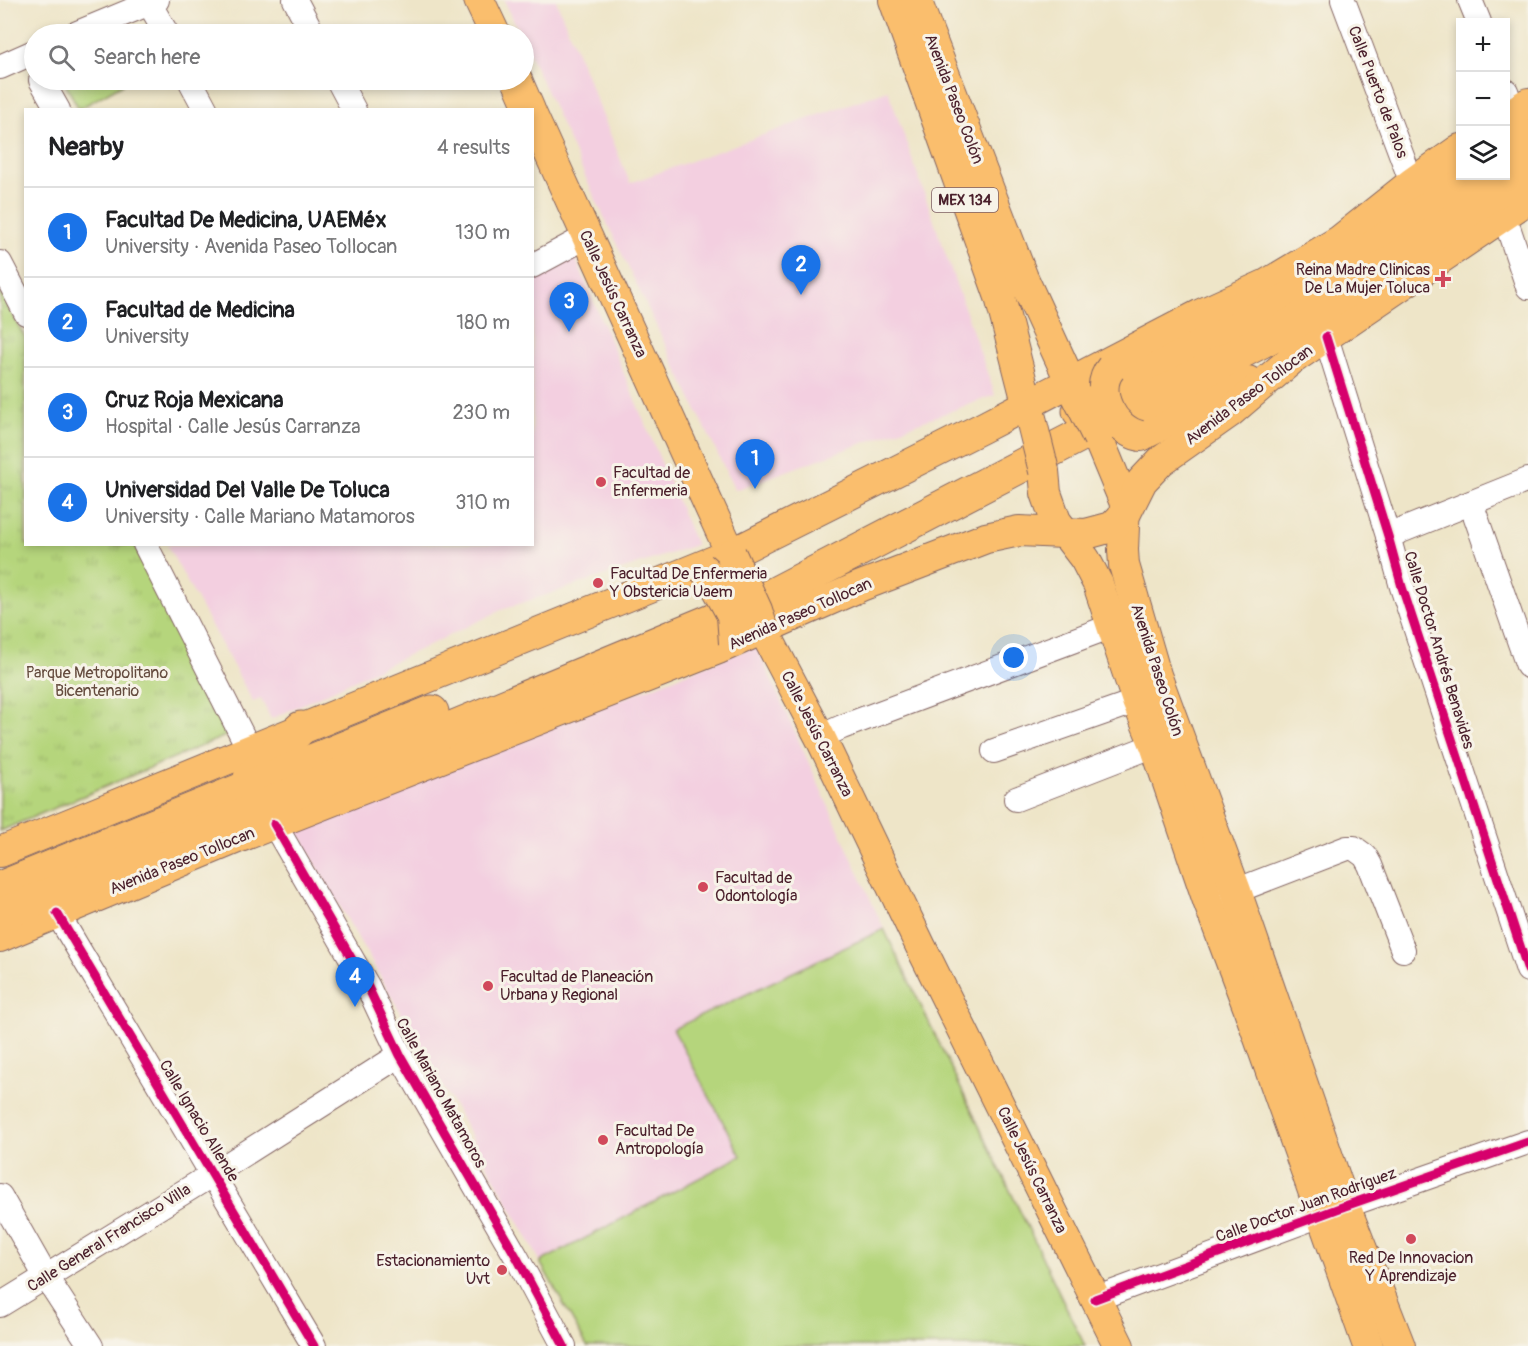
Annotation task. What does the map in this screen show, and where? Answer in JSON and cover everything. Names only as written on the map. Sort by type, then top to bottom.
[{"type":"highway","points":[[1510,137],[1516,112]]},
{"type":"highway","name":"Avenida Paseo Tollocan","points":[[0,915],[768,597],[1268,338],[1359,284],[1528,170]]},
{"type":"highway","points":[[0,888],[672,615],[759,575],[852,530],[1257,317],[1351,263],[1468,180]]},
{"type":"highway","points":[[238,790],[301,728]]},
{"type":"highway","points":[[189,836],[235,839]]},
{"type":"main road","points":[[479,0],[490,24]]},
{"type":"main road","name":"Avenida Paseo Colón","points":[[894,0],[1000,297],[1044,471],[1046,493],[1051,509],[1063,533],[1076,546],[1094,576],[1208,901],[1260,1003]]},
{"type":"main road","name":"Avenida Paseo Colón","points":[[916,0],[1023,278],[1122,494],[1126,513],[1123,556],[1156,675],[1236,891],[1260,1003],[1333,1211],[1368,1346]]},
{"type":"main road","points":[[521,90],[529,108]]},
{"type":"main road","name":"Calle Jesús Carranza","points":[[534,120],[757,610],[763,629],[820,737],[921,947],[1119,1346]]},
{"type":"main road","points":[[0,852],[701,567],[982,428],[1030,413],[1201,314],[1267,284],[1339,241],[1412,183],[1456,152]]},
{"type":"main road","name":"Avenida Paseo Tollocan","points":[[0,938],[235,839],[734,643],[861,586],[986,538],[1019,531],[1086,534],[1112,526],[1126,513],[1142,481],[1161,461],[1229,413],[1291,360],[1516,207]]},
{"type":"main road","points":[[1267,284],[1235,310],[1111,368],[1105,376],[1103,386],[1107,404],[1121,427],[1130,434],[1141,436],[1291,360]]},
{"type":"main road","points":[[701,567],[710,575],[732,615],[734,643]]},
{"type":"main road","name":"Avenida Paseo Colón","points":[[1333,1211],[1400,1346]]},
{"type":"street","points":[[295,0],[308,24]]},
{"type":"street","name":"Calle Puerto de Palos","points":[[1343,0],[1412,183]]},
{"type":"street","points":[[1470,0],[1477,18]]},
{"type":"street","points":[[99,24],[153,1],[163,24]]},
{"type":"street","points":[[0,67],[24,60]]},
{"type":"street","points":[[47,90],[57,108]]},
{"type":"street","points":[[195,90],[205,108]]},
{"type":"street","points":[[343,90],[353,108]]},
{"type":"street","points":[[1516,207],[1528,287]]},
{"type":"street","points":[[534,265],[586,237]]},
{"type":"street","points":[[0,263],[24,309]]},
{"type":"street","name":"Calle Doctor Andrés Benavides","points":[[1326,337],[1426,663],[1528,970]]},
{"type":"street","points":[[1388,536],[1528,480]]},
{"type":"street","points":[[1471,503],[1528,666]]},
{"type":"street","points":[[146,546],[249,749]]},
{"type":"street","points":[[820,737],[1112,626]]},
{"type":"street","points":[[994,751],[1137,701]]},
{"type":"street","points":[[1016,799],[1155,745]]},
{"type":"street","name":"Calle Mariano Matamoros","points":[[274,824],[368,987],[400,1055],[517,1258],[564,1346]]},
{"type":"street","points":[[1208,901],[1347,848],[1354,848],[1370,865],[1403,950]]},
{"type":"street","name":"Calle Ignacio Allende","points":[[57,913],[314,1346]]},
{"type":"street","name":"Calle General Francisco Villa","points":[[0,1305],[213,1174],[400,1055]]},
{"type":"street","name":"Calle Doctor Juan Rodríguez","points":[[1095,1299],[1528,1142]]},
{"type":"street","points":[[0,1196],[46,1277],[91,1346]]},
{"type":"shaded area","points":[[504,0],[556,0],[630,183],[888,90],[995,395],[735,490],[594,196],[534,64],[534,24],[515,24]]},
{"type":"shaded area","points":[[575,257],[696,545],[501,610],[271,719],[261,699],[253,702],[168,546],[534,546],[534,280]]},
{"type":"shaded area","points":[[756,646],[884,929],[1085,1346],[587,1346],[464,1123],[295,828]]},
{"type":"green space","points":[[69,90],[112,90],[81,108],[78,108]]},
{"type":"green space","name":"Parque Metropolitano Bicentenario","points":[[0,290],[24,336],[24,546],[136,546],[235,732],[0,831]]},
{"type":"green space","points":[[884,929],[1085,1346],[587,1346],[540,1262],[741,1156],[673,1029]]},
{"type":"cycle path","points":[[1326,337],[1402,587],[1528,970]]},
{"type":"cycle path","points":[[274,824],[368,987],[400,1055],[517,1258],[564,1346]]},
{"type":"cycle path","points":[[57,913],[314,1346]]},
{"type":"cycle path","points":[[1095,1299],[1345,1206],[1528,1142]]},
{"type":"place","name":"Reina Madre Clinicas De La Mujer Toluca","points":[[1443,279]]},
{"type":"place","name":"Facultad de Medicina","points":[[801,295]]},
{"type":"place","name":"Cruz Roja Mexicana","points":[[569,332]]},
{"type":"place","name":"Facultad de Enfermeria","points":[[601,482]]},
{"type":"place","name":"Facultad De Medicina, UAEMéx","points":[[755,489]]},
{"type":"place","name":"Facultad De Enfermeria Y Obstericia Uaem","points":[[598,583]]},
{"type":"place","name":"Facultad de Odontología","points":[[703,887]]},
{"type":"place","name":"Facultad de Planeación Urbana y Regional","points":[[488,986]]},
{"type":"place","name":"Universidad Del Valle De Toluca","points":[[355,1007]]},
{"type":"place","name":"Facultad De Antropología","points":[[603,1140]]},
{"type":"place","name":"Red De Innovacion Y Aprendizaje","points":[[1411,1239]]},
{"type":"place","name":"Estacionamiento Uvt","points":[[502,1270]]}]
